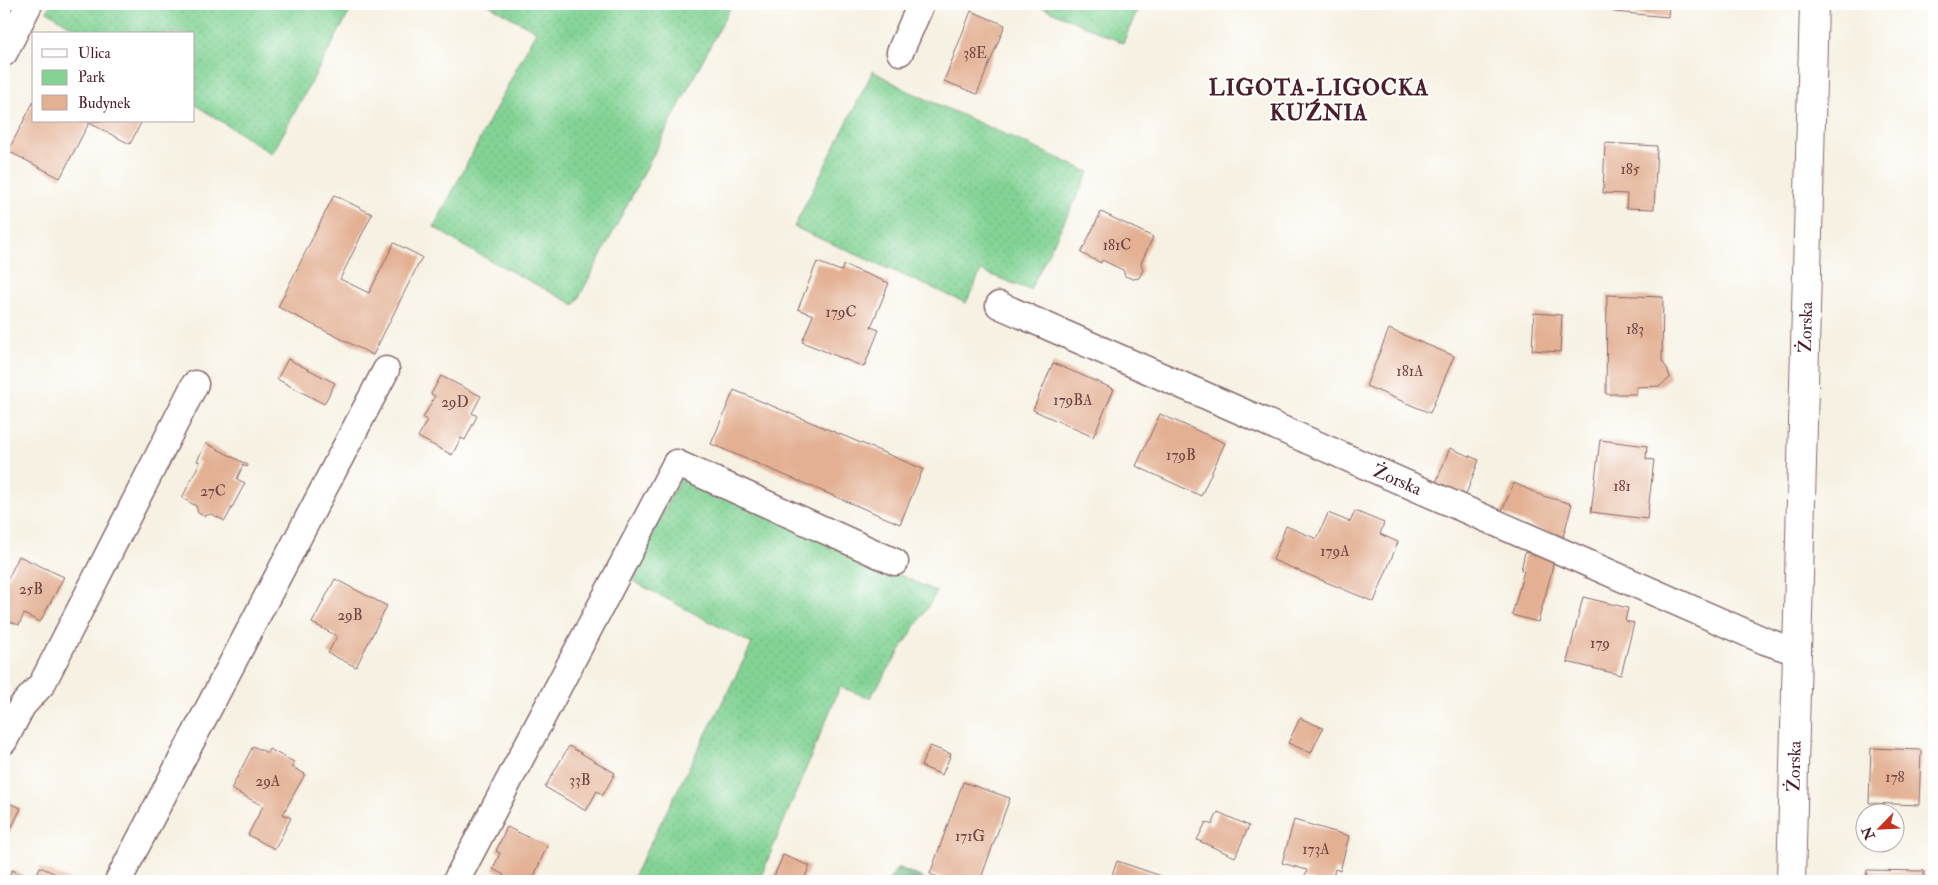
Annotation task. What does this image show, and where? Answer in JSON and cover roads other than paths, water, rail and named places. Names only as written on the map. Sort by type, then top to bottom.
[{"type":"main road","name":"Żorska","points":[[1791,881],[1814,4]]},
{"type":"street","points":[[4,53],[29,4]]},
{"type":"street","points":[[900,52],[921,4]]},
{"type":"street","name":"Żorska","points":[[999,305],[1765,641],[1797,652]]},
{"type":"street","points":[[118,881],[386,370]]},
{"type":"street","points":[[4,741],[22,706],[42,684],[196,384]]},
{"type":"street","points":[[456,881],[676,463],[895,562]]},
{"type":"district","name":"LIGOTA-LIGOCKA KUŹNIA","points":[[1319,100]]}]
